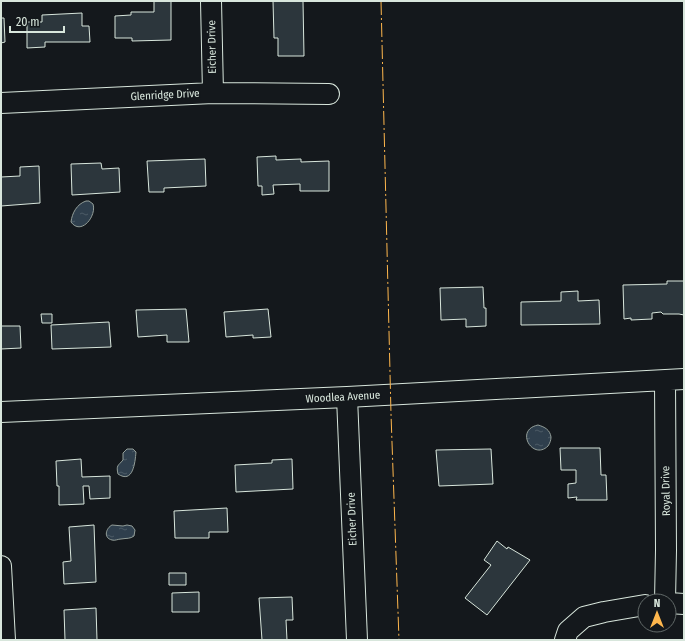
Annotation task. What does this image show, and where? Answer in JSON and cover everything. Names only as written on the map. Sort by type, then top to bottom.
[{"type":"street","name":"Eicher Drive","points":[[211,1],[213,93]]},
{"type":"street","name":"Glenridge Drive","points":[[1,103],[213,93],[329,94]]},
{"type":"street","name":"Woodlea Avenue","points":[[1,412],[347,397],[674,380]]},
{"type":"street","name":"Royal Drive","points":[[665,593],[674,380]]},
{"type":"street","name":"Eicher Drive","points":[[347,397],[357,640]]},
{"type":"street","points":[[1,566],[5,640]]},
{"type":"street","points":[[565,640],[568,631],[584,617],[637,606]]},
{"type":"water","points":[[86,201],[93,204],[93,214],[83,226],[75,226],[71,222],[72,215],[80,204]]},
{"type":"water","points":[[538,425],[547,429],[550,432],[551,437],[548,446],[542,450],[537,450],[532,447],[528,443],[527,438],[527,432],[531,428]]},
{"type":"water","points":[[127,449],[133,449],[136,452],[135,461],[130,474],[123,476],[118,474],[117,467],[123,460],[123,453]]},
{"type":"water","points":[[112,525],[132,526],[135,530],[134,536],[114,540],[109,539],[106,533],[108,528]]},
{"type":"building","points":[[154,1],[171,1],[171,40],[132,41],[132,38],[115,38],[115,16],[131,15],[131,12],[154,12]]},
{"type":"building","points":[[273,1],[303,1],[304,56],[278,56],[278,38],[274,38]]},
{"type":"building","points":[[82,13],[82,26],[89,26],[90,42],[45,42],[45,47],[27,48],[27,22],[42,22],[42,15]]},
{"type":"building","points":[[1,18],[4,18],[5,42],[1,43]]},
{"type":"building","points":[[276,156],[276,160],[301,159],[301,162],[329,161],[329,191],[300,191],[300,184],[273,185],[274,194],[262,195],[262,186],[258,186],[257,157]]},
{"type":"building","points":[[205,159],[206,186],[164,188],[164,192],[149,192],[147,161]]},
{"type":"building","points":[[101,163],[102,169],[119,168],[120,192],[72,195],[71,164]]},
{"type":"building","points":[[39,166],[40,203],[1,206],[1,177],[20,176],[20,167]]},
{"type":"building","points":[[667,281],[684,281],[684,315],[663,314],[661,312],[652,313],[652,319],[624,319],[623,285],[667,284]]},
{"type":"building","points":[[483,287],[484,308],[486,308],[486,326],[466,327],[466,319],[441,320],[440,288]]},
{"type":"building","points":[[578,291],[578,301],[599,300],[600,324],[521,325],[521,302],[561,301],[561,292]]},
{"type":"building","points":[[186,309],[189,342],[167,342],[167,335],[138,337],[136,310]]},
{"type":"building","points":[[268,309],[271,337],[253,338],[253,335],[226,337],[224,312]]},
{"type":"building","points":[[41,314],[52,314],[52,323],[42,323]]},
{"type":"building","points":[[109,322],[111,347],[52,349],[51,325]]},
{"type":"building","points":[[1,326],[20,326],[21,348],[1,349]]},
{"type":"building","points":[[560,448],[600,448],[601,475],[606,475],[607,500],[576,500],[577,497],[568,498],[568,484],[576,483],[576,470],[561,470]]},
{"type":"building","points":[[491,449],[493,484],[439,486],[436,450]]},
{"type":"building","points":[[81,459],[82,477],[110,476],[110,498],[90,499],[89,486],[83,486],[84,504],[59,505],[59,486],[57,486],[56,461]]},
{"type":"building","points":[[292,459],[293,489],[236,492],[235,465],[272,463],[272,460]]},
{"type":"building","points":[[227,508],[228,532],[209,532],[209,538],[175,538],[174,511]]},
{"type":"building","points":[[94,525],[96,582],[64,584],[63,562],[71,561],[69,527]]},
{"type":"building","points":[[497,541],[507,549],[508,547],[530,560],[487,615],[465,598],[491,565],[484,560]]},
{"type":"building","points":[[169,573],[186,573],[186,585],[169,585]]},
{"type":"building","points":[[199,592],[199,612],[172,612],[172,593]]},
{"type":"building","points":[[292,597],[293,620],[286,620],[287,640],[262,640],[259,598]]},
{"type":"building","points":[[96,608],[97,640],[65,640],[64,610]]},
{"type":"power","points":[[381,1],[391,414],[399,640]]}]
